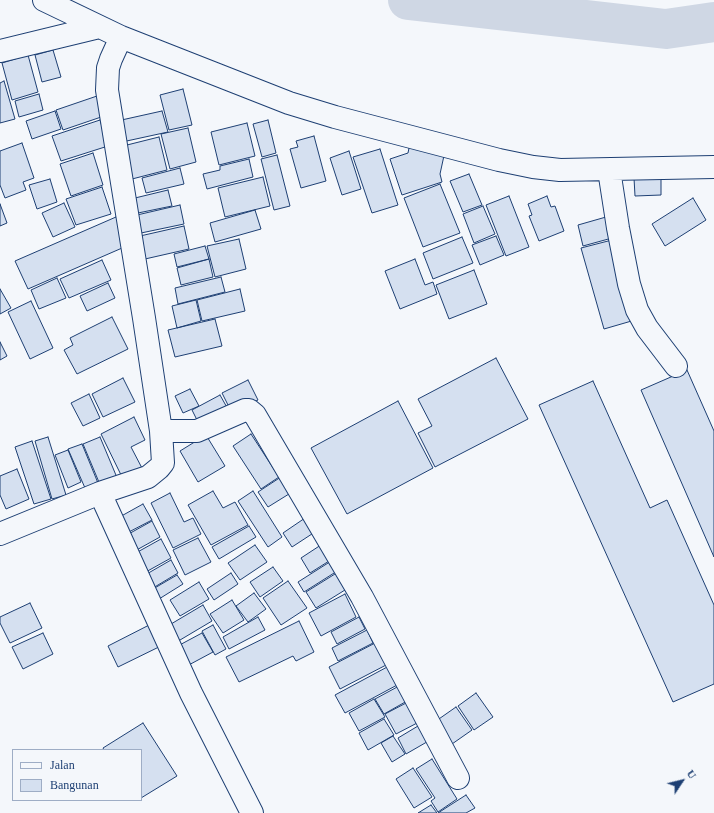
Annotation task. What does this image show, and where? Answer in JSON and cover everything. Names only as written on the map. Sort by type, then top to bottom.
[{"type":"street","points":[[44,0],[121,37],[267,94],[335,117],[499,160],[533,167],[560,170],[714,167]]},
{"type":"street","points":[[0,51],[99,27]]},
{"type":"street","points":[[0,534],[100,493],[148,477],[159,468],[162,463],[163,454],[144,318],[107,90],[108,68],[121,37]]},
{"type":"street","points":[[609,170],[629,284],[637,310],[647,328],[676,366]]},
{"type":"street","points":[[160,431],[197,431],[245,410],[249,410],[255,415],[362,597],[458,778]]},
{"type":"street","points":[[100,493],[191,693],[252,813]]},
{"type":"building","points":[[53,50],[61,77],[42,82],[35,55]]},
{"type":"building","points":[[28,55],[38,92],[12,100],[2,63]]},
{"type":"building","points":[[4,81],[15,119],[0,123],[0,83]]},
{"type":"building","points":[[183,89],[192,125],[169,130],[160,95]]},
{"type":"building","points":[[39,94],[43,110],[19,117],[15,101]]},
{"type":"building","points":[[100,95],[107,115],[63,130],[56,110]]},
{"type":"building","points":[[55,111],[61,129],[32,139],[26,121]]},
{"type":"building","points":[[162,111],[168,132],[122,142],[117,121]]},
{"type":"building","points":[[100,120],[108,146],[61,161],[52,136]]},
{"type":"building","points":[[268,120],[276,153],[262,157],[253,124]]},
{"type":"building","points":[[247,123],[255,156],[219,165],[211,132]]},
{"type":"building","points":[[188,128],[196,162],[170,169],[161,134]]},
{"type":"building","points":[[314,136],[326,181],[301,188],[290,149],[298,147],[296,141]]},
{"type":"building","points":[[159,137],[167,170],[132,179],[123,146]]},
{"type":"building","points":[[22,143],[34,178],[23,182],[26,190],[5,198],[0,185],[0,151]]},
{"type":"building","points":[[410,143],[445,151],[440,174],[442,182],[402,195],[390,159],[408,153]]},
{"type":"building","points":[[380,149],[398,205],[372,213],[353,157]]},
{"type":"building","points":[[349,151],[361,189],[342,195],[330,158]]},
{"type":"building","points":[[93,153],[103,185],[71,196],[60,164]]},
{"type":"building","points":[[277,155],[290,206],[274,210],[261,159]]},
{"type":"building","points":[[249,159],[253,177],[207,189],[203,174],[220,170],[220,166]]},
{"type":"building","points":[[180,168],[184,184],[146,193],[142,178]]},
{"type":"building","points":[[469,174],[482,205],[463,212],[450,181]]},
{"type":"building","points":[[661,176],[661,195],[635,196],[634,178]]},
{"type":"building","points":[[263,177],[270,206],[225,217],[218,188]]},
{"type":"building","points":[[50,179],[57,202],[37,209],[29,185]]},
{"type":"building","points":[[440,184],[460,233],[423,247],[404,198]]},
{"type":"building","points":[[102,187],[111,214],[76,225],[66,199]]},
{"type":"building","points":[[168,190],[172,206],[138,213],[135,198]]},
{"type":"building","points":[[509,196],[529,247],[506,256],[486,205]]},
{"type":"building","points":[[547,196],[551,207],[555,206],[564,231],[539,241],[529,216],[532,215],[528,204]]},
{"type":"building","points":[[693,198],[706,220],[665,246],[652,224]]},
{"type":"building","points":[[64,203],[75,227],[53,237],[42,213]]},
{"type":"building","points":[[0,204],[7,223],[0,226]]},
{"type":"building","points":[[180,205],[184,224],[141,233],[137,215]]},
{"type":"building","points":[[483,206],[495,234],[474,243],[463,214]]},
{"type":"building","points":[[255,210],[261,229],[215,242],[210,223]]},
{"type":"building","points":[[116,217],[129,245],[28,289],[15,261]]},
{"type":"building","points":[[606,217],[612,238],[583,246],[578,225]]},
{"type":"building","points":[[184,226],[189,249],[145,259],[140,236]]},
{"type":"building","points":[[496,236],[504,255],[480,265],[472,245]]},
{"type":"building","points":[[462,237],[473,263],[433,279],[423,253]]},
{"type":"building","points":[[239,239],[246,269],[215,277],[207,246]]},
{"type":"building","points":[[612,240],[635,320],[604,329],[581,248]]},
{"type":"building","points":[[205,246],[209,259],[177,267],[174,254]]},
{"type":"building","points":[[209,259],[213,277],[181,285],[177,268]]},
{"type":"building","points":[[415,259],[425,285],[433,282],[437,294],[400,309],[385,271]]},
{"type":"building","points":[[102,260],[111,280],[69,298],[60,279]]},
{"type":"building","points":[[474,270],[487,304],[449,319],[436,285]]},
{"type":"building","points":[[221,277],[225,292],[178,304],[175,288]]},
{"type":"building","points":[[57,278],[66,298],[39,309],[31,290]]},
{"type":"building","points":[[108,283],[115,298],[87,311],[80,296]]},
{"type":"building","points":[[0,289],[11,308],[0,314]]},
{"type":"building","points":[[240,289],[245,311],[202,321],[197,300]]},
{"type":"building","points":[[196,300],[201,321],[177,328],[172,306]]},
{"type":"building","points":[[31,301],[53,348],[30,359],[8,312]]},
{"type":"building","points":[[112,317],[128,349],[77,374],[64,350],[73,345],[70,338]]},
{"type":"building","points":[[215,319],[222,346],[175,357],[168,330]]},
{"type":"building","points":[[0,342],[7,356],[0,360]]},
{"type":"building","points":[[496,358],[528,419],[435,467],[418,433],[432,426],[418,399]]},
{"type":"building","points":[[687,370],[714,431],[714,557],[641,390]]},
{"type":"building","points":[[123,378],[135,402],[103,417],[92,394]]},
{"type":"building","points":[[248,380],[258,400],[232,413],[222,393]]},
{"type":"building","points":[[593,381],[650,508],[667,500],[714,605],[714,684],[673,702],[539,405]]},
{"type":"building","points":[[190,389],[199,406],[183,413],[175,396]]},
{"type":"building","points":[[89,394],[100,418],[83,426],[71,403]]},
{"type":"building","points":[[220,395],[229,411],[200,426],[192,410]]},
{"type":"building","points":[[398,401],[433,468],[347,514],[311,448]]},
{"type":"building","points":[[134,417],[145,440],[131,447],[143,470],[123,479],[101,434]]},
{"type":"building","points":[[251,434],[279,477],[261,489],[233,446]]},
{"type":"building","points":[[206,435],[225,466],[198,482],[180,451]]},
{"type":"building","points":[[48,437],[66,495],[52,499],[35,441]]},
{"type":"building","points":[[100,437],[118,480],[101,487],[83,444]]},
{"type":"building","points":[[32,441],[51,499],[34,504],[15,447]]},
{"type":"building","points":[[82,444],[98,483],[85,488],[68,449]]},
{"type":"building","points":[[68,450],[81,482],[68,488],[55,455]]},
{"type":"building","points":[[17,469],[29,499],[6,509],[0,495],[0,476]]},
{"type":"building","points":[[287,473],[297,489],[268,507],[258,492]]},
{"type":"building","points":[[213,491],[223,508],[235,502],[248,525],[211,545],[188,505]]},
{"type":"building","points":[[253,491],[282,537],[268,547],[238,501]]},
{"type":"building","points":[[170,493],[184,522],[193,518],[201,534],[173,548],[151,503]]},
{"type":"building","points":[[143,504],[152,520],[125,534],[116,519]]},
{"type":"building","points":[[308,516],[318,530],[292,547],[283,533]]},
{"type":"building","points":[[152,521],[160,537],[133,552],[125,536]]},
{"type":"building","points":[[249,526],[256,537],[219,559],[212,547]]},
{"type":"building","points":[[198,538],[211,562],[185,575],[173,550]]},
{"type":"building","points":[[161,539],[171,558],[144,573],[134,554]]},
{"type":"building","points":[[327,541],[337,556],[310,573],[301,558]]},
{"type":"building","points":[[255,545],[267,562],[240,580],[228,563]]},
{"type":"building","points":[[336,558],[342,568],[304,592],[298,582]]},
{"type":"building","points":[[171,560],[178,573],[153,588],[145,575]]},
{"type":"building","points":[[273,567],[283,581],[260,597],[250,582]]},
{"type":"building","points":[[343,569],[353,585],[316,608],[306,592]]},
{"type":"building","points":[[231,573],[238,584],[214,600],[207,589]]},
{"type":"building","points":[[177,575],[183,584],[159,599],[153,589]]},
{"type":"building","points":[[288,581],[307,608],[281,625],[263,598]]},
{"type":"building","points":[[199,582],[209,599],[180,616],[170,600]]},
{"type":"building","points":[[254,593],[266,609],[248,622],[236,606]]},
{"type":"building","points":[[345,594],[356,617],[321,636],[309,613]]},
{"type":"building","points":[[232,600],[244,620],[223,633],[210,614]]},
{"type":"building","points":[[30,603],[42,628],[10,643],[0,623],[0,617]]},
{"type":"building","points":[[203,605],[212,621],[175,643],[166,627]]},
{"type":"building","points":[[258,617],[265,630],[229,649],[223,637]]},
{"type":"building","points":[[359,617],[365,629],[337,644],[331,632]]},
{"type":"building","points":[[157,621],[167,643],[118,667],[108,646]]},
{"type":"building","points":[[299,621],[314,652],[296,661],[293,656],[239,682],[226,657]]},
{"type":"building","points":[[213,625],[226,649],[215,655],[202,631]]},
{"type":"building","points":[[367,630],[373,643],[338,661],[332,648]]},
{"type":"building","points":[[43,633],[53,654],[23,669],[12,647]]},
{"type":"building","points":[[202,633],[213,652],[185,667],[174,648]]},
{"type":"building","points":[[377,642],[388,664],[340,689],[329,667]]},
{"type":"building","points":[[389,666],[399,684],[345,713],[335,695]]},
{"type":"building","points":[[399,686],[407,701],[384,714],[375,699]]},
{"type":"building","points":[[476,693],[493,717],[474,730],[458,706]]},
{"type":"building","points":[[374,699],[385,717],[359,731],[349,713]]},
{"type":"building","points":[[408,702],[419,722],[396,734],[385,714]]},
{"type":"building","points":[[456,707],[472,730],[452,744],[436,721]]},
{"type":"building","points":[[384,719],[394,735],[368,750],[359,733]]},
{"type":"building","points":[[143,723],[177,776],[142,797],[142,749],[103,748]]},
{"type":"building","points":[[423,723],[432,739],[406,754],[398,738]]},
{"type":"building","points":[[393,736],[405,754],[392,762],[381,743]]},
{"type":"building","points":[[432,759],[457,799],[438,812],[431,801],[435,798],[416,769]]},
{"type":"building","points":[[413,768],[432,797],[414,808],[396,779]]},
{"type":"building","points":[[466,795],[475,808],[466,813],[438,813]]},
{"type":"building","points":[[431,805],[437,813],[418,813]]},
{"type":"waterway","points":[[408,0],[666,29],[714,22]]}]
